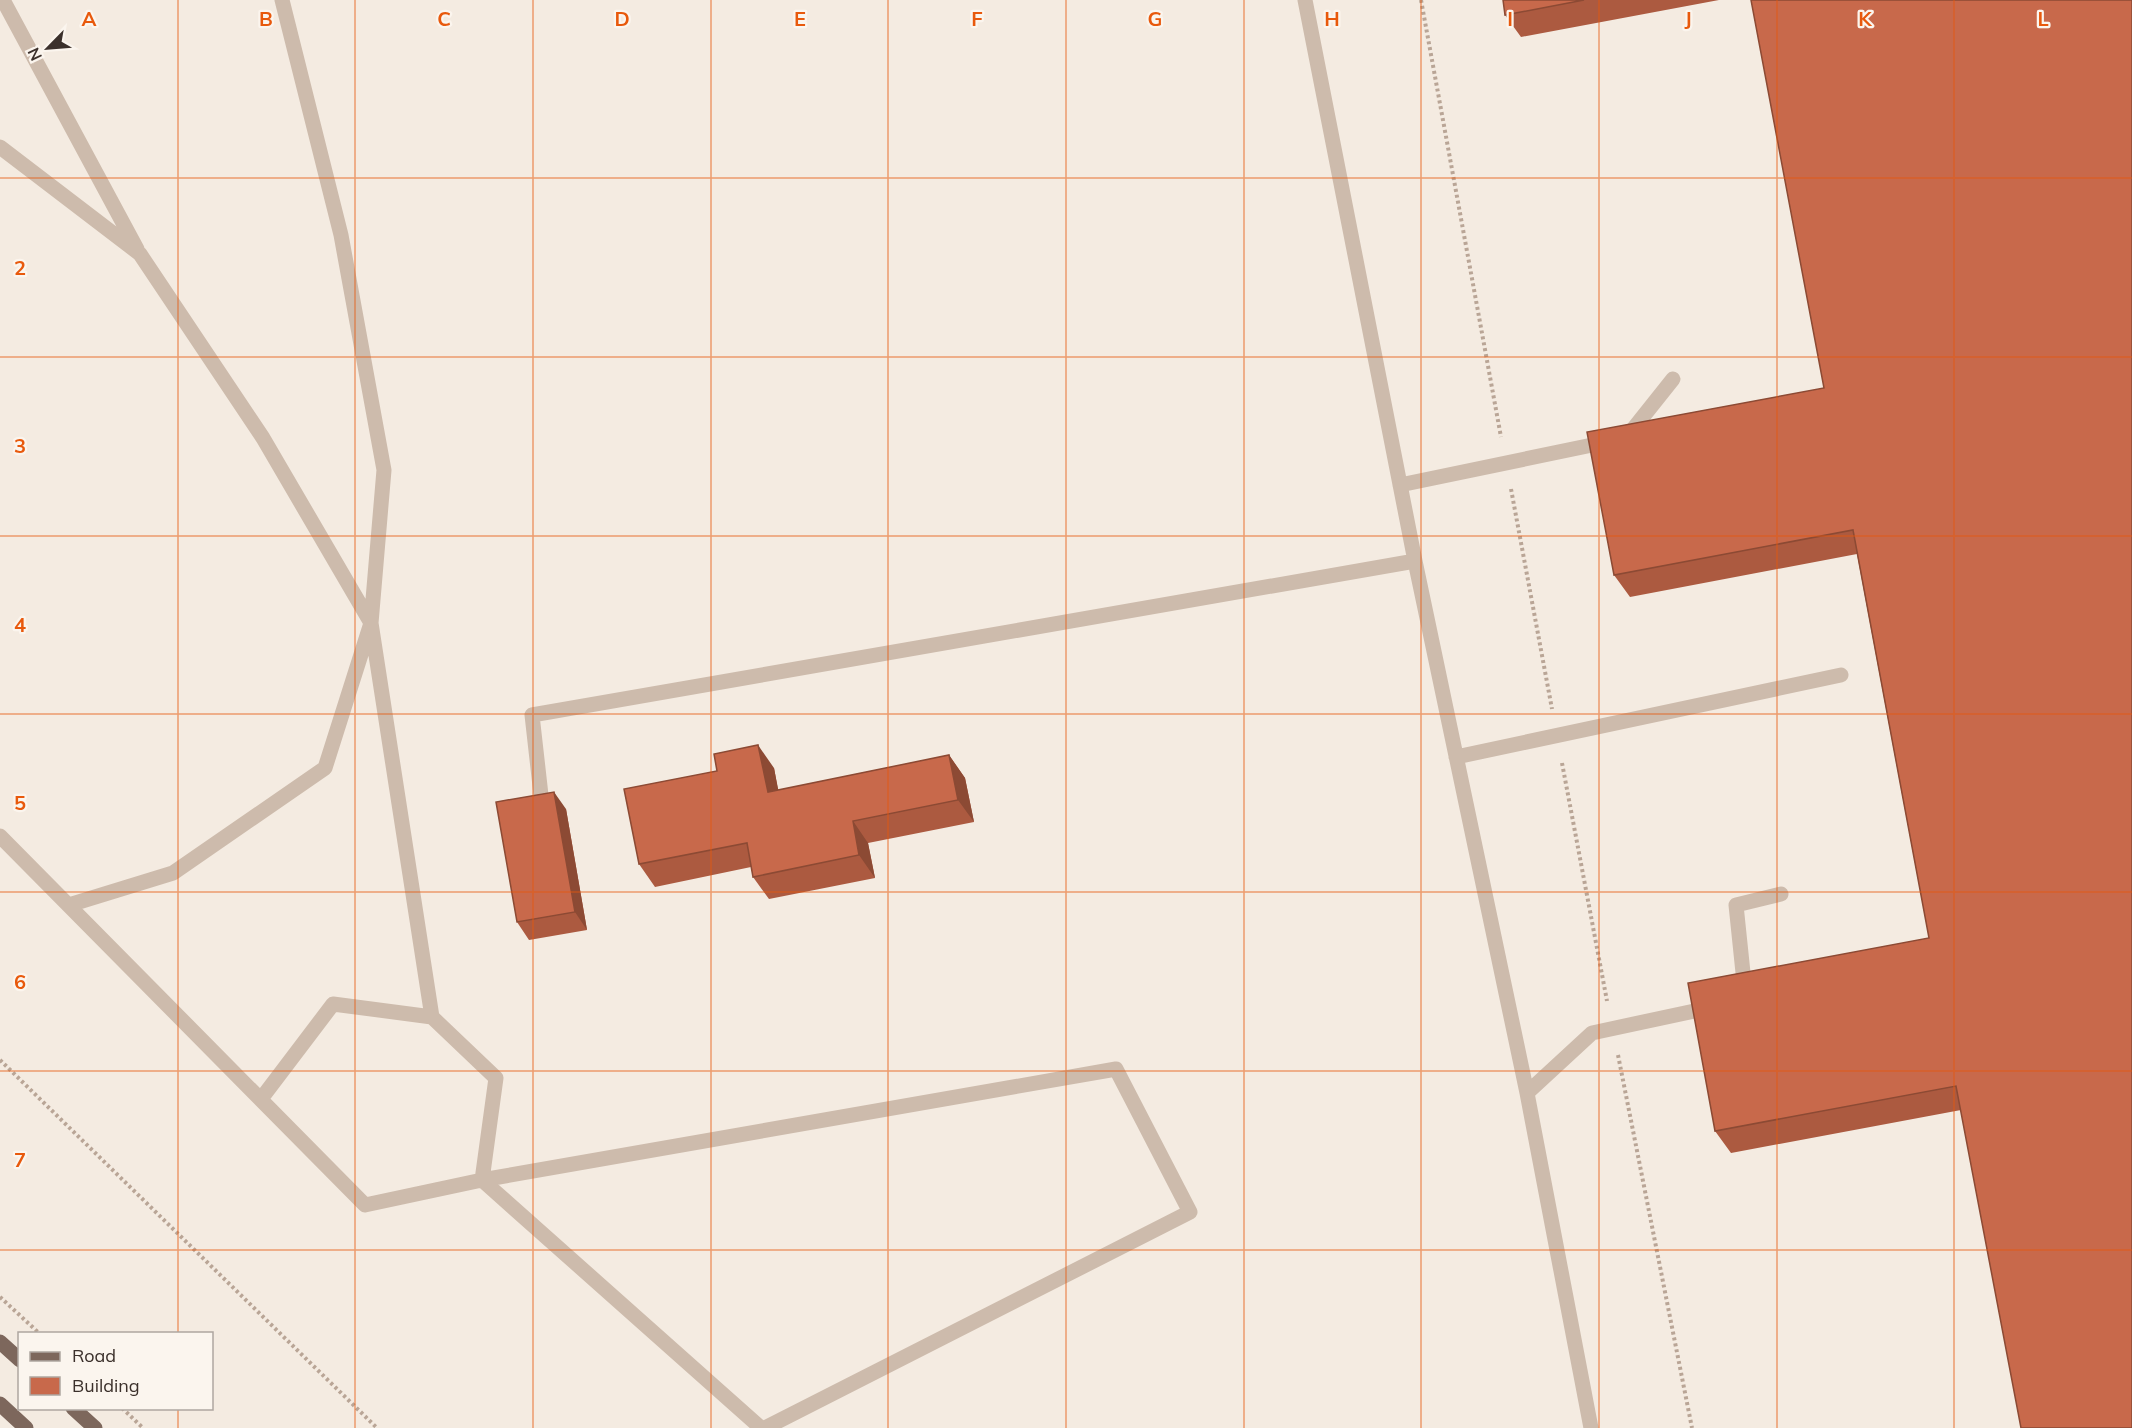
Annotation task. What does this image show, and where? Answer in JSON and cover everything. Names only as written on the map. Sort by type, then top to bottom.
[{"type":"main road","points":[[0,1342],[18,1358]]},
{"type":"main road","points":[[0,1404],[26,1428]]},
{"type":"main road","points":[[75,1410],[95,1428]]},
{"type":"lane","points":[[3,0],[140,254],[263,438],[371,623],[432,1017]]},
{"type":"lane","points":[[69,905],[174,873],[325,768],[371,623],[384,470],[341,235],[282,0]]},
{"type":"lane","points":[[1305,0],[1415,561],[1527,1094],[1590,1428]]},
{"type":"lane","points":[[0,147],[140,254]]},
{"type":"lane","points":[[1400,485],[1626,438],[1673,379]]},
{"type":"lane","points":[[541,795],[532,715],[1415,561]]},
{"type":"lane","points":[[1456,757],[1841,675]]},
{"type":"lane","points":[[0,836],[365,1205],[482,1180],[1116,1069],[1190,1212],[763,1428],[482,1180]]},
{"type":"lane","points":[[1527,1094],[1592,1033],[1746,1001],[1736,905],[1781,894]]},
{"type":"lane","points":[[261,1099],[333,1004],[432,1017],[496,1078],[482,1180]]},
{"type":"path","points":[[0,1060],[377,1428]]},
{"type":"path","points":[[0,1297],[38,1332]]},
{"type":"path","points":[[124,1410],[143,1428]]},
{"type":"building","points":[[1503,0],[1584,0],[1505,15]]},
{"type":"building","points":[[1751,0],[2132,0],[2132,1428],[2021,1428],[1956,1086],[1715,1131],[1688,983],[1929,938],[1853,530],[1614,575],[1587,432],[1824,388]]},
{"type":"building","points":[[758,745],[768,792],[949,755],[958,800],[853,821],[859,855],[753,877],[747,843],[639,864],[624,789],[717,771],[714,754]]},
{"type":"building","points":[[554,792],[575,912],[517,922],[496,802]]}]
